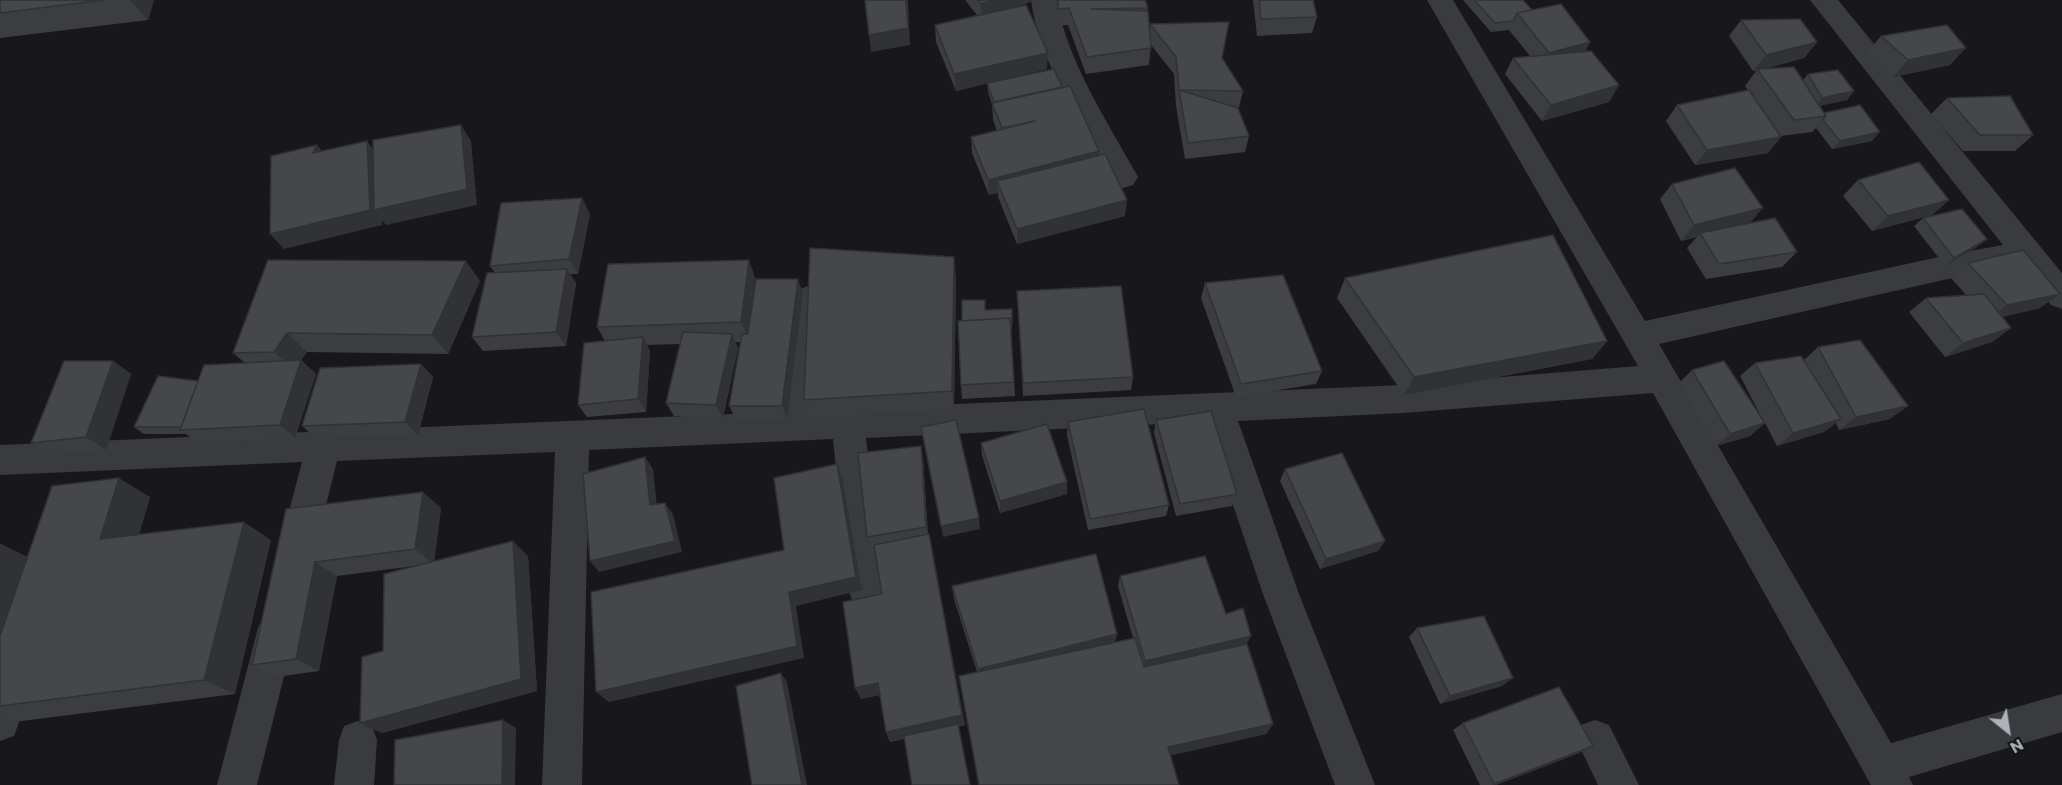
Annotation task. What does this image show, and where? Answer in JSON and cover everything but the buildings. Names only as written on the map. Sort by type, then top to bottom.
[{"type":"street","points":[[1440,0],[1662,378],[1887,775],[2062,713]]},
{"type":"street","points":[[1823,0],[2062,296]]},
{"type":"street","points":[[1037,9],[1123,177]]},
{"type":"street","points":[[1637,336],[1948,267],[2028,253]]},
{"type":"street","points":[[795,426],[811,298]]},
{"type":"street","points":[[0,460],[1403,399],[1662,378]]},
{"type":"street","points":[[1216,407],[1281,594],[1355,785]]},
{"type":"street","points":[[848,424],[866,591]]},
{"type":"street","points":[[562,785],[572,436]]},
{"type":"street","points":[[237,785],[323,447]]},
{"type":"street","points":[[81,490],[92,457]]},
{"type":"street","points":[[0,722],[27,647]]},
{"type":"street","points":[[1595,739],[1619,785]]},
{"type":"street","points":[[354,785],[358,740]]}]
